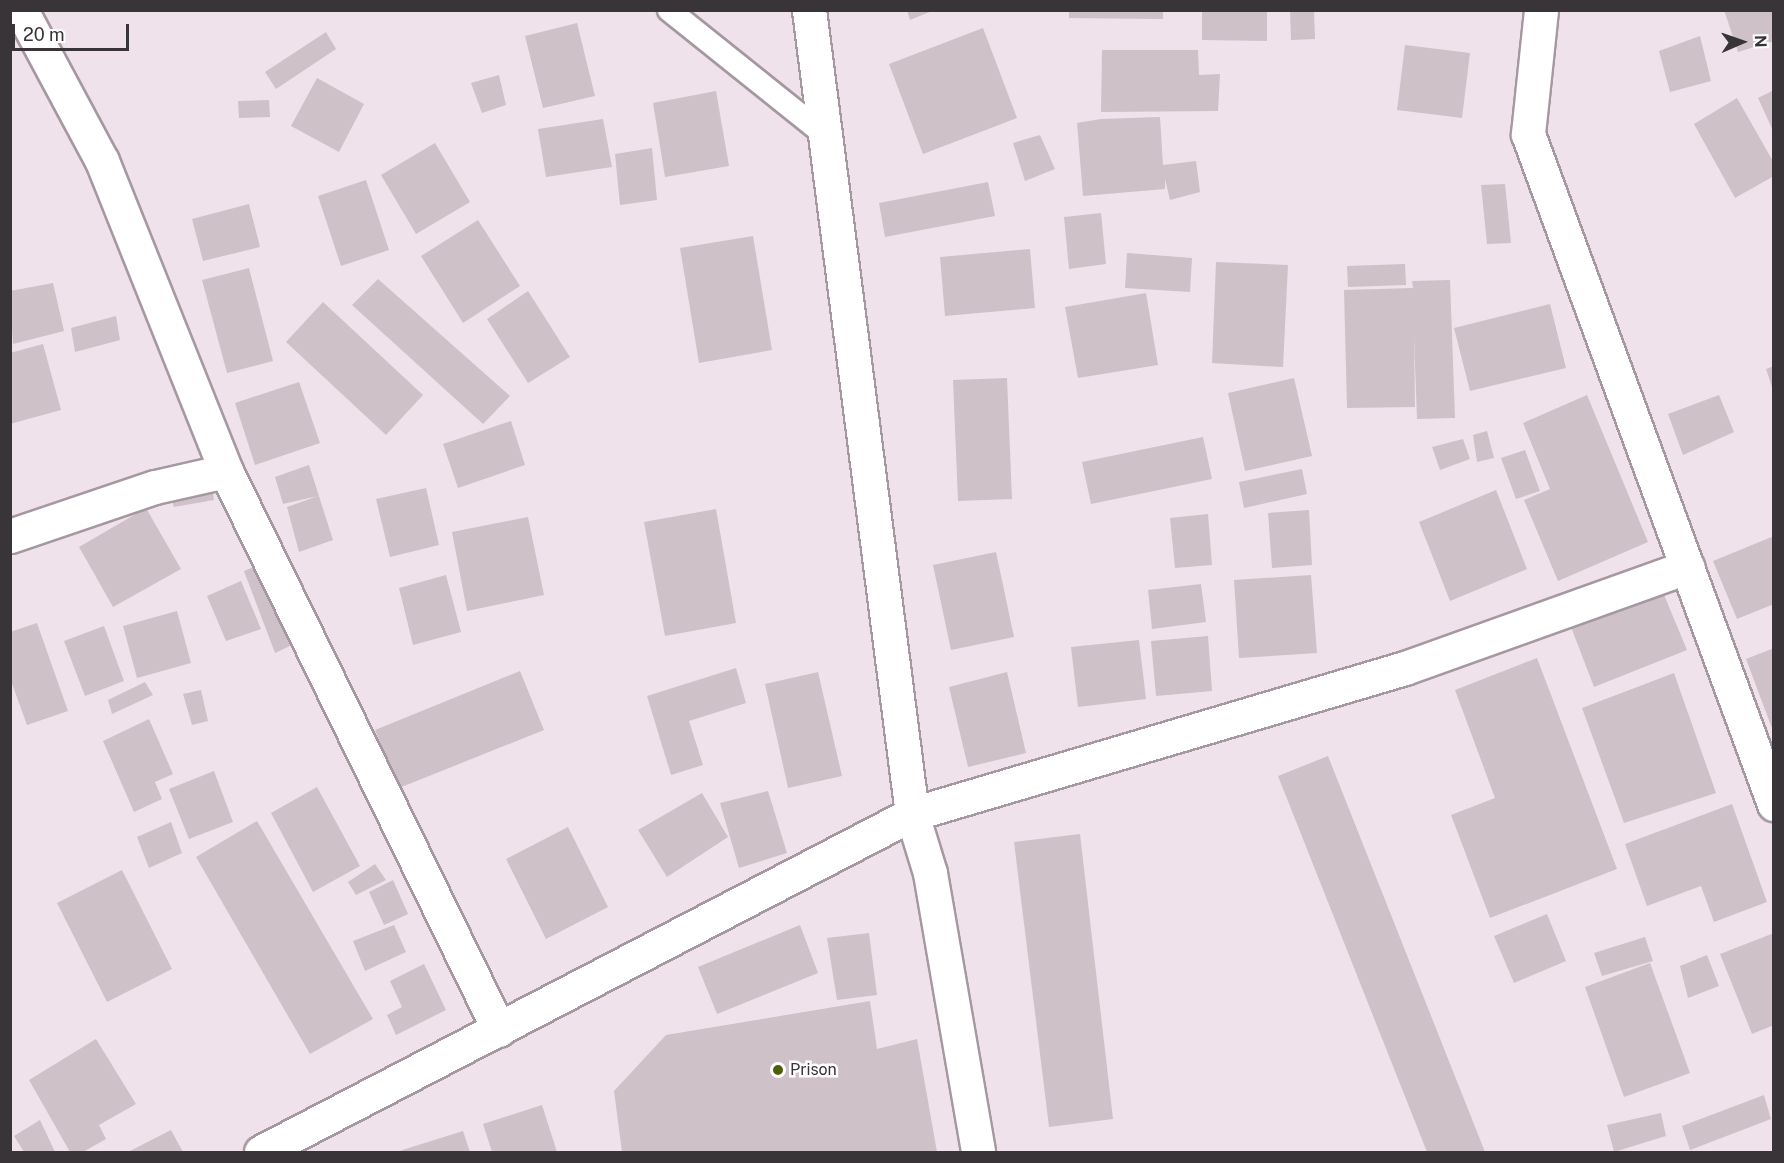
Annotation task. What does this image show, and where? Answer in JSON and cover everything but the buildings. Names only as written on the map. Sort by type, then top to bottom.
[{"type":"street","points":[[21,10],[102,160],[226,471],[499,1030]]},
{"type":"street","points":[[808,10],[912,814],[930,873],[978,1152]]},
{"type":"street","points":[[1541,10],[1528,134],[1773,804]]},
{"type":"street","points":[[10,536],[155,487],[226,471]]},
{"type":"street","points":[[261,1152],[912,814],[1405,668],[1687,567]]},
{"type":"lane","points":[[669,10],[825,135]]},
{"type":"place","name":"Prison","points":[[778,1070]]}]
